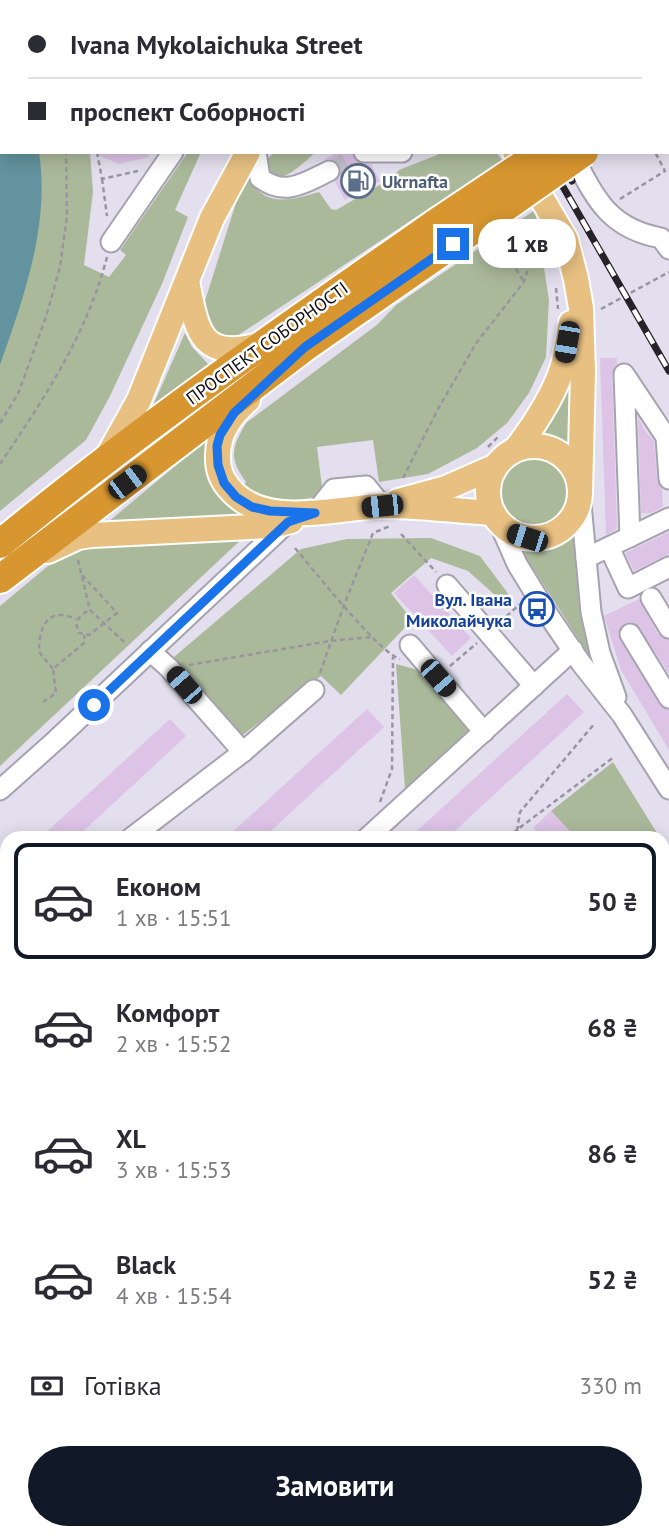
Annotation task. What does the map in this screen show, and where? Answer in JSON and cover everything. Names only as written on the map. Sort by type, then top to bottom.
[{"type":"highway","name":"ПРОСПЕКТ СОБОРНОСТІ","points":[[8,573],[305,347],[540,154]]},
{"type":"highway","name":"ПРОСПЕКТ СОБОРНОСТІ","points":[[0,544],[262,344],[581,154]]},
{"type":"main road","points":[[212,218],[227,154]]},
{"type":"main road","points":[[104,462],[139,400],[212,218],[247,154]]},
{"type":"main road","points":[[305,347],[234,413],[220,435],[217,446],[218,465],[224,483],[236,497],[252,507],[270,511],[315,513],[382,506],[446,488],[490,458],[505,456],[508,442],[531,428],[555,384],[564,363],[571,322],[568,285],[548,220],[515,154]]},
{"type":"main road","points":[[490,458],[487,489],[496,518],[512,533],[527,538],[543,537],[558,531],[570,521],[578,508],[580,493],[583,372],[580,308],[566,240],[548,220]]},
{"type":"main road","points":[[187,281],[194,316],[203,337],[216,348],[242,350],[262,344]]},
{"type":"main road","points":[[508,442],[546,447],[560,453],[575,471],[580,493]]},
{"type":"main road","points":[[382,506],[496,518]]},
{"type":"main road","points":[[8,573],[65,543],[85,536],[130,531],[258,527],[288,522],[315,513]]},
{"type":"street","points":[[111,242],[172,154]]},
{"type":"street","points":[[256,154],[260,177],[269,185],[281,188],[295,187],[329,171]]},
{"type":"street","points":[[571,154],[598,201],[613,219],[642,234],[666,241]]},
{"type":"street","points":[[630,537],[624,374],[666,437],[669,479]]},
{"type":"street","points":[[580,493],[590,612],[600,653],[622,715]]},
{"type":"street","points":[[586,558],[669,517]]},
{"type":"street","points":[[496,518],[517,564],[573,650],[622,715],[669,789]]},
{"type":"street","points":[[0,789],[57,740],[288,522]]},
{"type":"street","points":[[609,547],[628,588],[669,567]]},
{"type":"street","points":[[447,585],[534,686]]},
{"type":"street","points":[[652,598],[669,628]]},
{"type":"street","points":[[630,634],[669,698]]},
{"type":"street","points":[[410,645],[484,732]]},
{"type":"street","points":[[368,831],[484,732],[573,650]]},
{"type":"street","points":[[150,651],[169,668],[243,752]]},
{"type":"street","points":[[140,831],[243,752],[314,690]]},
{"type":"path","points":[[0,423],[18,394],[46,317],[60,267],[67,216],[66,154]]},
{"type":"path","points":[[0,464],[39,406],[78,338],[103,274],[111,242],[97,154]]},
{"type":"path","points":[[614,203],[665,171],[656,154]]},
{"type":"path","points":[[102,179],[145,169]]},
{"type":"path","points":[[401,485],[439,407],[477,342],[524,282],[548,220]]},
{"type":"path","points":[[495,234],[524,282]]},
{"type":"path","points":[[591,315],[669,272]]},
{"type":"path","points":[[555,283],[559,318]]},
{"type":"path","points":[[490,458],[508,442]]},
{"type":"path","points":[[314,690],[330,641],[373,533]]},
{"type":"path","points":[[401,534],[447,585]]},
{"type":"path","points":[[295,548],[372,637],[393,657],[428,666]]},
{"type":"path","points":[[77,557],[90,610],[124,642]]},
{"type":"path","points":[[82,575],[117,613],[89,635],[84,635],[76,628],[77,620],[81,614],[90,610]]},
{"type":"path","points":[[43,702],[56,693],[54,669],[39,652],[43,624],[54,616],[65,614],[77,620]]},
{"type":"path","points":[[54,669],[85,642],[84,635]]},
{"type":"path","points":[[169,668],[330,641],[372,637]]},
{"type":"path","points":[[380,803],[392,769],[393,657]]},
{"type":"path","points":[[517,831],[520,812],[595,723]]},
{"type":"path","points":[[517,831],[614,757]]},
{"type":"green space","points":[[38,154],[90,154],[93,192],[84,265],[109,277],[126,255],[120,250],[187,154],[200,154],[175,210],[188,217],[162,284],[110,396],[86,440],[0,511],[0,363]]},
{"type":"green space","points":[[272,154],[314,154],[290,173],[278,178],[272,178],[266,170],[266,161]]},
{"type":"green space","points":[[498,154],[502,160],[237,336],[211,337],[203,307],[248,165],[251,179],[265,196],[284,199],[319,192],[331,209],[336,210],[390,179],[399,170],[437,155]]},
{"type":"green space","points":[[535,210],[549,300],[546,357],[529,393],[507,423],[477,448],[428,474],[379,482],[373,440],[317,447],[323,495],[281,500],[260,497],[241,490],[246,482],[236,466],[234,453],[246,423],[378,324],[396,305]]},
{"type":"green space","points":[[185,333],[192,347],[209,365],[151,410]]},
{"type":"green space","points":[[574,360],[576,448],[558,437],[535,433]]},
{"type":"green space","points":[[205,441],[205,462],[211,481],[256,520],[107,523]]},
{"type":"green space","points":[[528,457],[542,457],[561,467],[571,486],[571,500],[561,519],[542,529],[528,529],[509,519],[499,500],[499,486],[509,467]]},
{"type":"green space","points":[[579,528],[600,672],[517,544],[551,545],[564,540]]},
{"type":"green space","points":[[246,535],[0,766],[0,606],[66,551],[127,538]]},
{"type":"green space","points":[[431,538],[480,556],[512,599],[505,604],[468,571],[431,558],[391,593],[412,620],[341,695],[321,676],[240,737],[168,662],[301,549],[347,539]]},
{"type":"green space","points":[[396,664],[429,673],[472,730],[405,789]]},
{"type":"green space","points":[[613,762],[656,831],[570,831],[551,811]]},
{"type":"water","points":[[0,154],[39,154],[41,207],[38,234],[26,287],[0,365]]},
{"type":"building","points":[[96,154],[148,154],[149,157],[119,164]]},
{"type":"building","name":"Ukrnafta","points":[[334,154],[353,154],[357,162],[371,164],[380,181],[345,200],[335,182],[341,172],[340,165],[330,159],[323,160]]},
{"type":"building","points":[[600,358],[617,358],[612,374],[617,529],[606,535]]},
{"type":"building","points":[[638,417],[654,441],[657,480],[662,489],[663,507],[651,513],[641,513]]},
{"type":"building","points":[[669,532],[669,554],[634,571],[625,553]]},
{"type":"building","points":[[414,575],[471,638],[452,656],[394,593]]},
{"type":"building","points":[[639,599],[658,634],[669,640],[669,674],[636,624],[623,624],[618,635],[659,704],[669,710],[669,750],[621,670],[604,616]]},
{"type":"building","points":[[567,694],[584,712],[455,831],[417,831]]},
{"type":"building","points":[[367,709],[384,727],[271,831],[234,831]]},
{"type":"building","points":[[170,719],[186,736],[84,831],[48,831]]},
{"type":"building","points":[[551,811],[570,831],[536,831],[533,828]]},
{"type":"tunnel","points":[[329,171],[360,154]]},
{"type":"railway","points":[[544,154],[669,371]]},
{"type":"railway","points":[[557,154],[572,181]]},
{"type":"place","name":"Ukrnafta","points":[[358,181]]},
{"type":"place","name":"Вул. Івана Миколайчука","points":[[537,609]]},
{"type":"route","points":[[94,705],[288,522],[315,513],[270,511],[252,507],[236,497],[224,483],[218,465],[217,446],[220,435],[234,413],[305,347],[453,244]]}]
